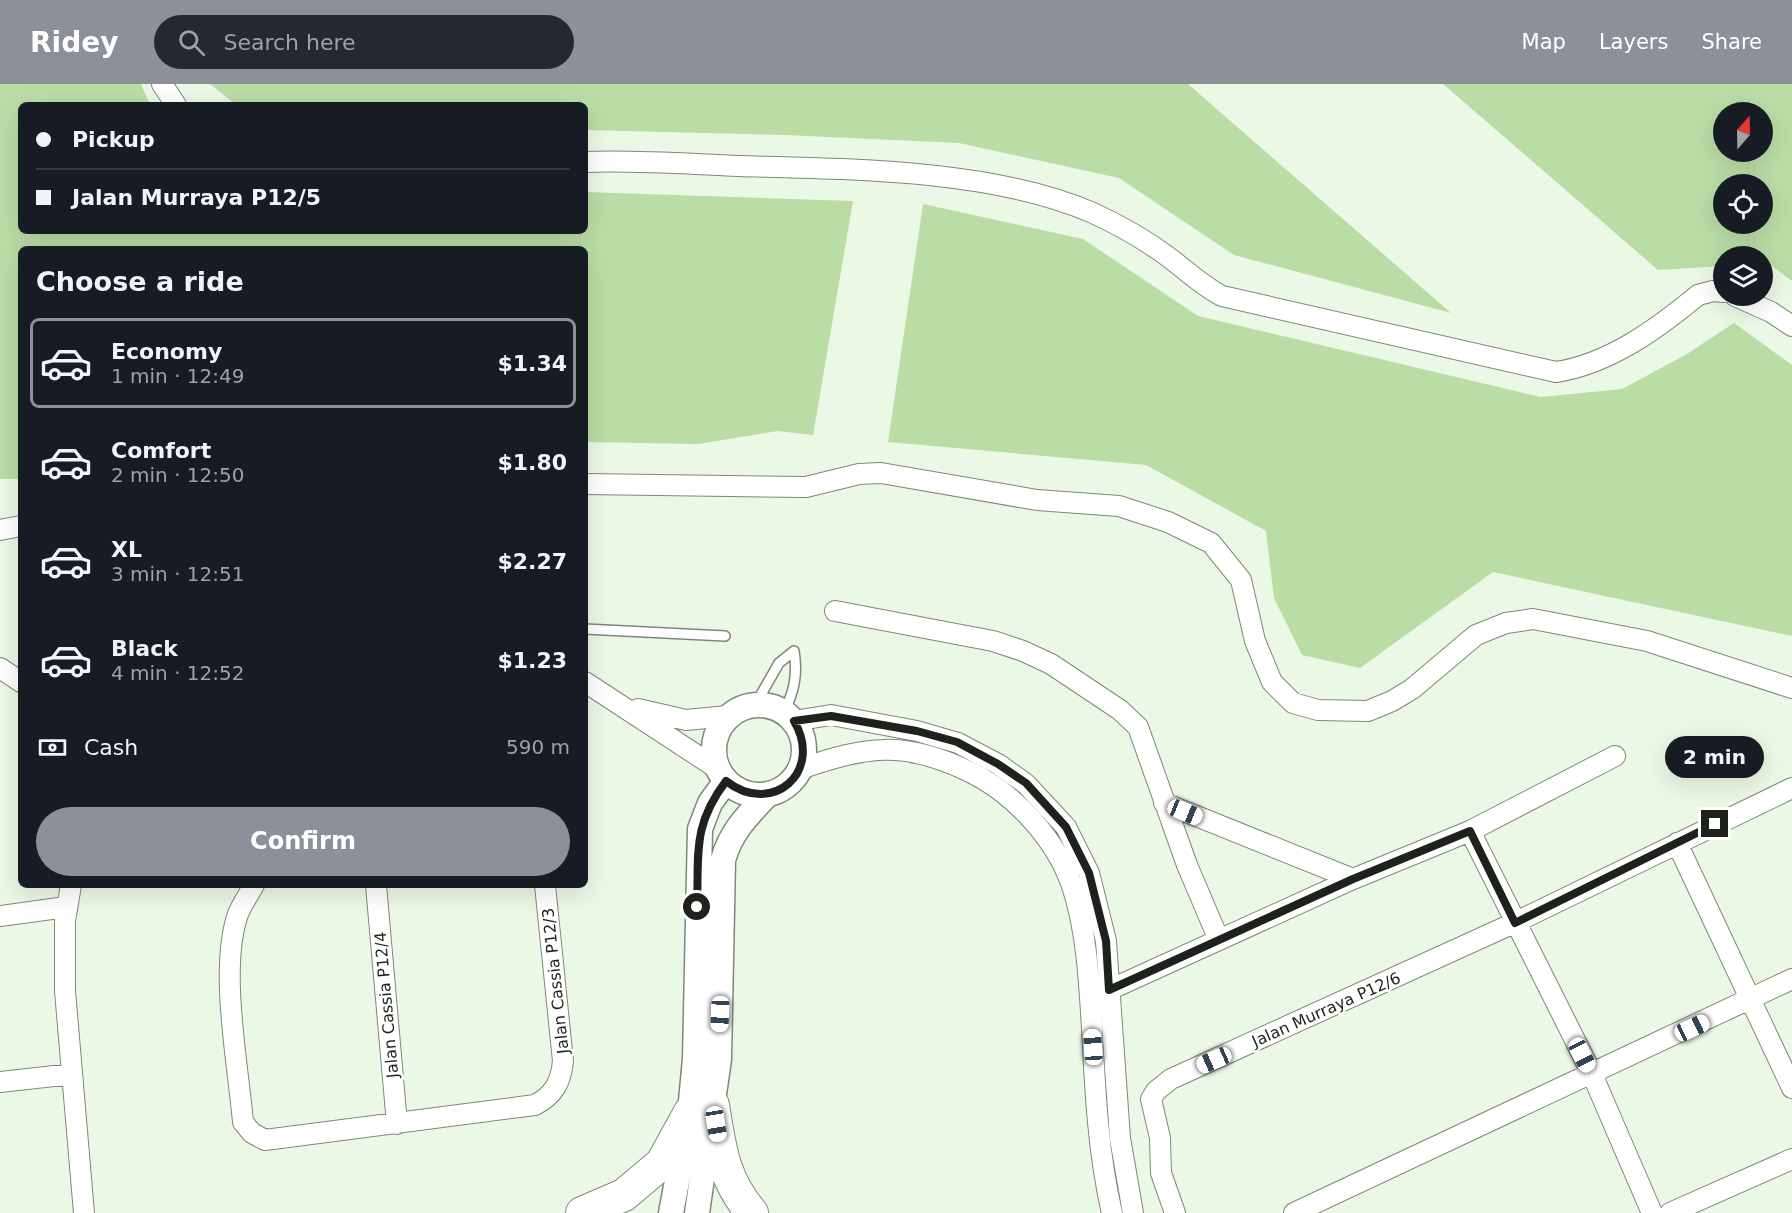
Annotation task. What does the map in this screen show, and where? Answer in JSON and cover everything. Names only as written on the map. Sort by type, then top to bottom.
[{"type":"main road","points":[[582,1213],[624,1195],[662,1163],[701,1108]]},
{"type":"main road","points":[[701,1108],[738,1196],[752,1213]]},
{"type":"street","points":[[162,84],[174,102]]},
{"type":"street","points":[[588,162],[837,168],[978,181],[1040,196],[1090,212],[1130,231],[1168,257],[1202,286],[1222,296],[1556,372],[1581,368],[1609,357],[1698,295],[1713,291]]},
{"type":"street","points":[[1758,306],[1792,326]]},
{"type":"street","points":[[588,484],[806,487],[859,474],[882,473],[1036,500],[1119,506],[1168,522],[1211,543],[1241,580],[1255,641],[1272,682],[1293,703],[1318,710],[1368,711],[1412,689],[1476,635],[1506,623],[1533,619],[1647,641],[1792,688]]},
{"type":"street","points":[[0,530],[18,527]]},
{"type":"street","points":[[835,611],[993,641],[1023,651],[1051,664],[1120,710],[1138,727],[1164,803],[1219,940]]},
{"type":"street","points":[[0,668],[18,680]]},
{"type":"street","points":[[588,684],[624,705],[746,793],[768,794]]},
{"type":"street","points":[[624,705],[662,717],[686,720],[728,716]]},
{"type":"street","points":[[671,1213],[701,1108],[719,1059],[723,860],[728,840],[737,825],[768,794],[787,785],[800,769],[804,744],[789,717],[771,706],[755,705],[741,708],[728,716],[715,735],[714,758],[722,775],[700,829],[695,1059],[701,1108],[697,1213]]},
{"type":"street","points":[[789,717],[831,716],[917,731],[957,742],[998,764],[1026,783],[1066,827],[1089,873],[1106,941],[1120,1138],[1133,1213]]},
{"type":"street","points":[[800,769],[867,749],[902,749],[952,763],[980,777],[1009,796],[1047,838],[1072,887],[1085,944],[1103,1163],[1112,1213]]},
{"type":"street","points":[[1089,993],[1109,990],[1353,879],[1470,831],[1615,756]]},
{"type":"street","name":"Jalan Murraya P12/6","points":[[1175,1213],[1161,1173],[1160,1138],[1151,1099],[1156,1091],[1171,1079],[1515,923],[1792,788]]},
{"type":"street","points":[[1164,803],[1353,879]]},
{"type":"street","points":[[1470,831],[1592,1074],[1652,1213]]},
{"type":"street","points":[[1677,843],[1753,1000],[1792,1088]]},
{"type":"street","points":[[70,888],[66,907],[65,991],[84,1213]]},
{"type":"street","name":"Jalan Cassia P12/3","points":[[252,888],[238,913],[231,955],[232,995],[243,1122],[252,1133],[265,1140],[535,1106],[548,1099],[562,1075],[562,1061],[545,888]]},
{"type":"street","name":"Jalan Cassia P12/4","points":[[376,888],[397,1124]]},
{"type":"street","points":[[0,916],[66,907]]},
{"type":"street","points":[[1294,1213],[1753,1000],[1792,979]]},
{"type":"street","points":[[0,1082],[72,1074]]},
{"type":"street","points":[[1670,1213],[1792,1159]]},
{"type":"lane","points":[[588,629],[725,636]]},
{"type":"lane","points":[[755,705],[779,663],[794,651],[797,669],[789,717]]},
{"type":"green space","points":[[0,84],[141,84],[149,102],[18,102],[18,234],[588,234],[588,192],[853,201],[813,435],[778,431],[698,444],[588,442],[588,246],[18,246],[18,479],[0,479]]},
{"type":"green space","points":[[210,84],[1188,84],[1451,313],[1234,255],[1119,178],[959,143],[785,135],[588,130],[588,102],[232,102]]},
{"type":"green space","points":[[1443,84],[1792,84],[1792,281],[1773,267],[1773,246],[1713,246],[1713,267],[1658,270]]},
{"type":"green space","points":[[923,204],[1083,239],[1198,316],[1541,397],[1622,389],[1687,354],[1734,323],[1792,365],[1792,636],[1493,572],[1360,668],[1302,655],[1274,598],[1266,531],[1146,465],[888,442]]},
{"type":"route","points":[[697,907],[700,829],[710,803],[726,781],[746,793],[757,795],[778,791],[787,785],[800,769],[803,757],[804,744],[794,721],[831,716],[917,731],[957,742],[998,764],[1026,783],[1066,827],[1089,873],[1106,941],[1109,990],[1353,879],[1470,831],[1515,923],[1715,824]]}]
